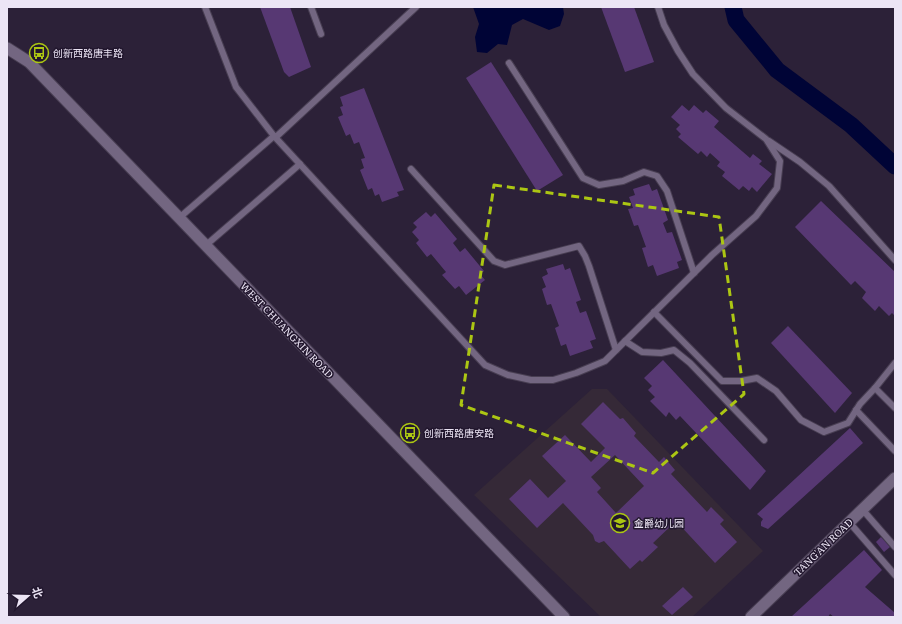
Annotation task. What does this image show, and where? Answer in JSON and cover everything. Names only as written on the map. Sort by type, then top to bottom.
[{"type":"street","name":"WEST CHUANGXIN ROAD","points":[[7,48],[29,62],[564,617]]},
{"type":"street","name":"TANG'AN ROAD","points":[[751,617],[895,478]]},
{"type":"lane","points":[[204,7],[236,87],[275,137],[485,365],[508,374],[531,380],[553,380],[576,373],[605,361],[694,273],[756,216],[777,188],[780,161],[766,140]]},
{"type":"lane","points":[[311,7],[321,34]]},
{"type":"lane","points":[[179,218],[275,137],[416,7]]},
{"type":"lane","points":[[658,7],[664,25],[693,74],[726,108],[766,140],[800,162],[829,186],[895,260]]},
{"type":"lane","points":[[509,63],[582,178],[599,185],[623,181],[644,172],[657,176],[667,191],[694,273]]},
{"type":"lane","points":[[206,246],[300,164]]},
{"type":"lane","points":[[411,169],[494,261],[505,265],[579,246],[589,266],[616,350]]},
{"type":"lane","points":[[654,312],[722,381],[741,382],[757,378],[776,391],[801,420],[824,432],[848,423],[856,410],[895,363]]},
{"type":"lane","points":[[625,341],[642,352],[674,350],[690,362],[764,440]]},
{"type":"lane","points":[[875,388],[895,408]]},
{"type":"lane","points":[[856,410],[895,451]]},
{"type":"lane","points":[[862,509],[895,547]]},
{"type":"lane","points":[[849,522],[895,575]]},
{"type":"highlighted area","points":[[494,185],[719,217],[744,394],[653,473],[461,405]]},
{"type":"shaded area","points":[[473,7],[563,7],[564,14],[560,26],[549,30],[523,19],[512,25],[507,45],[498,44],[487,53],[477,52],[475,37],[479,24]]},
{"type":"shaded area","name":"金爵幼儿园","points":[[592,389],[607,389],[763,551],[692,617],[601,617],[474,495]]},
{"type":"building","points":[[260,7],[290,7],[311,67],[289,77],[284,72]]},
{"type":"building","points":[[601,7],[634,7],[654,62],[625,72]]},
{"type":"building","points":[[491,62],[563,175],[537,191],[466,78]]},
{"type":"building","points":[[364,88],[404,190],[397,192],[399,196],[382,202],[379,194],[375,196],[372,188],[368,190],[360,170],[364,168],[361,159],[365,158],[359,142],[354,144],[350,134],[346,136],[338,117],[343,115],[340,107],[343,106],[340,97]]},
{"type":"building","points":[[682,105],[689,111],[694,105],[703,113],[706,110],[719,121],[714,127],[750,158],[753,154],[762,161],[759,164],[772,174],[757,192],[752,187],[749,191],[743,186],[739,190],[722,176],[725,172],[717,166],[720,162],[710,153],[707,157],[701,151],[698,154],[678,137],[681,134],[676,129],[680,125],[671,117]]},
{"type":"building","points":[[649,184],[652,191],[657,189],[668,220],[663,223],[667,233],[672,232],[682,260],[677,262],[679,268],[657,276],[653,265],[648,267],[642,248],[646,247],[638,225],[634,226],[628,209],[633,208],[629,197],[635,195],[633,189]]},
{"type":"building","points":[[821,201],[895,272],[895,316],[892,313],[889,316],[879,306],[875,311],[862,298],[866,292],[855,281],[851,285],[795,227]]},
{"type":"building","points":[[426,212],[431,217],[435,213],[457,239],[453,243],[460,252],[465,248],[484,271],[480,274],[485,280],[466,295],[459,286],[455,289],[442,275],[446,272],[431,254],[427,257],[416,243],[419,240],[412,232],[417,227],[413,223]]},
{"type":"building","points":[[563,264],[565,270],[570,268],[581,300],[576,302],[580,313],[586,311],[596,339],[590,341],[593,348],[570,356],[566,344],[561,346],[555,328],[559,326],[551,304],[547,305],[542,289],[546,287],[542,277],[548,274],[546,269]]},
{"type":"building","points":[[788,326],[852,393],[835,413],[771,343]]},
{"type":"building","points":[[663,360],[766,471],[750,490],[680,416],[676,420],[669,412],[666,417],[650,401],[655,397],[648,390],[652,386],[644,378]]},
{"type":"building","points":[[603,402],[620,419],[623,418],[636,433],[634,436],[659,462],[664,457],[675,470],[671,474],[707,512],[711,507],[724,520],[720,524],[737,542],[715,563],[676,521],[653,543],[658,547],[642,562],[640,560],[630,569],[604,541],[599,543],[595,541],[593,535],[563,503],[537,528],[509,499],[530,479],[548,498],[566,481],[542,456],[565,435],[591,462],[605,448],[581,424]],"holes":[[[615,455],[644,486],[616,513],[597,492],[601,488],[591,477]]]},
{"type":"building","points":[[850,428],[863,443],[768,529],[761,526],[763,519],[757,514]]},
{"type":"building","points":[[881,537],[890,547],[884,552],[876,542]]},
{"type":"building","points":[[864,550],[882,570],[865,587],[895,613],[895,617],[834,617],[830,614],[828,617],[791,617]]},
{"type":"building","points":[[683,587],[693,597],[672,615],[662,606]]},
{"type":"waterway","points":[[733,7],[736,20],[777,70],[851,125],[895,166]]},
{"type":"place","name":"创新西路唐丰路","points":[[39,53]]},
{"type":"place","name":"创新西路唐安路","points":[[410,433]]},
{"type":"place","name":"金爵幼儿园","points":[[620,523]]}]
